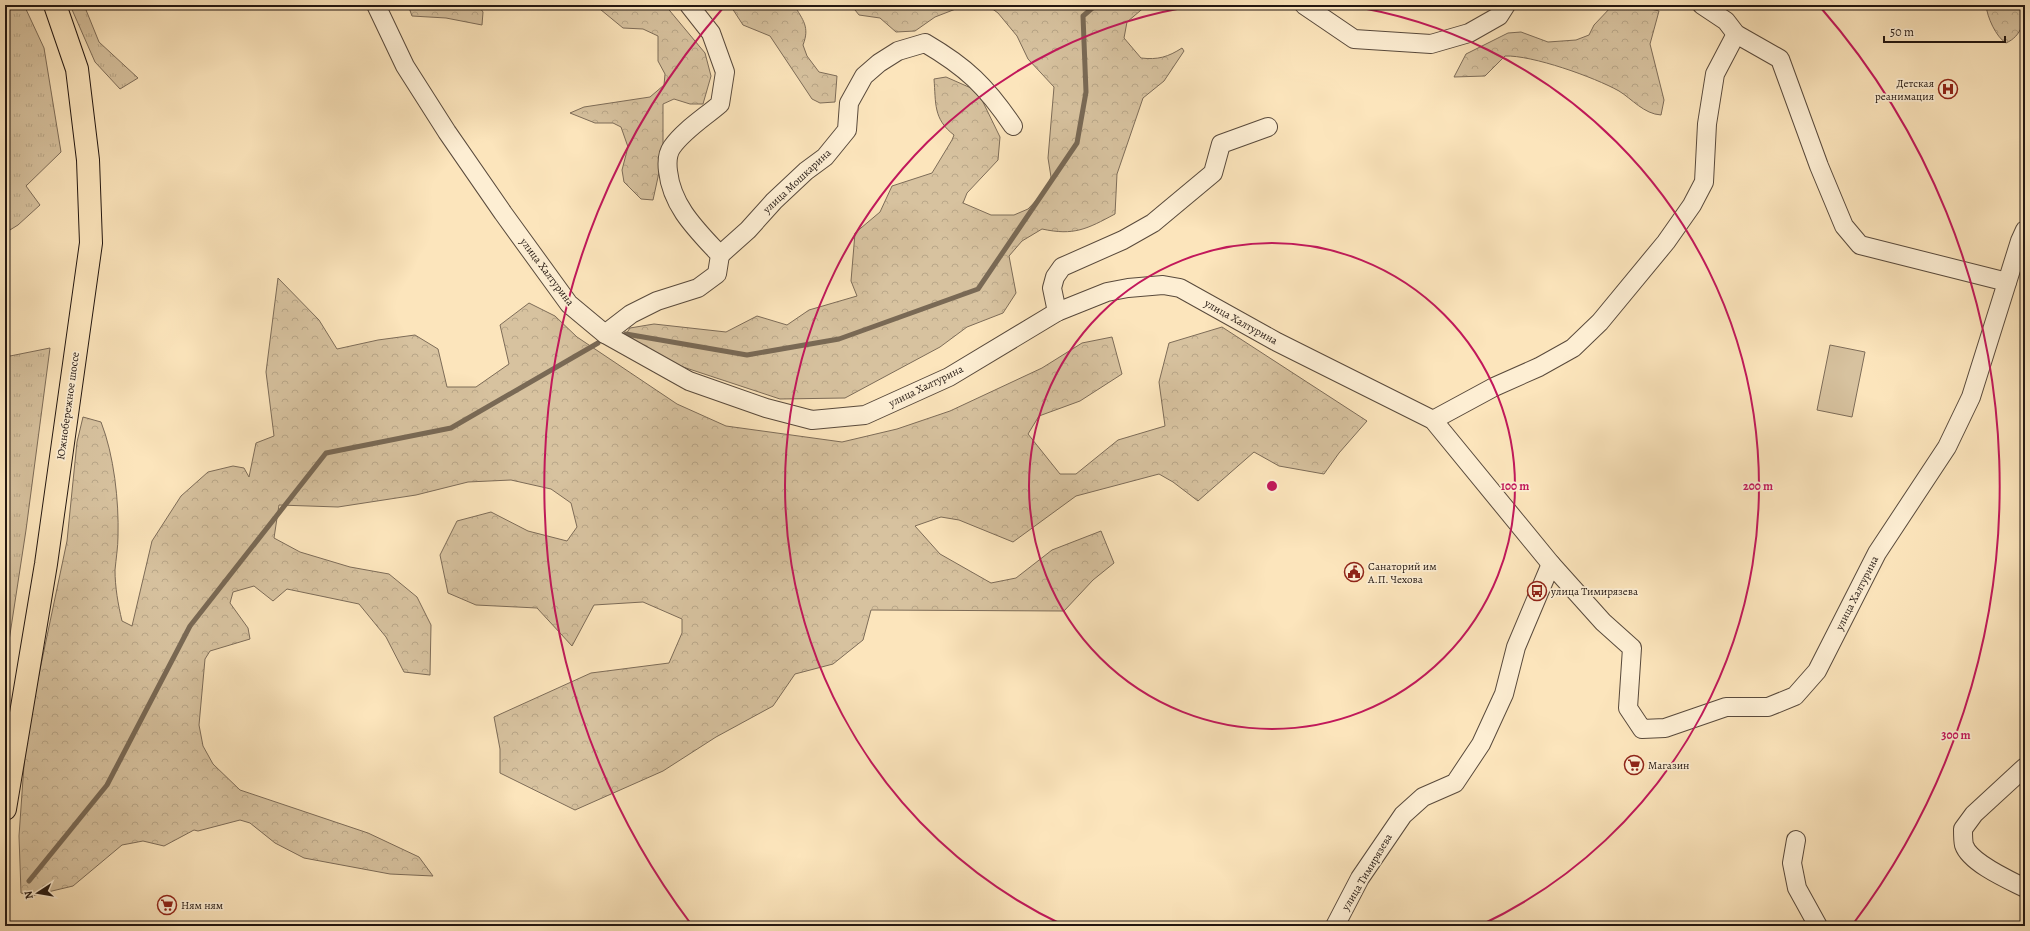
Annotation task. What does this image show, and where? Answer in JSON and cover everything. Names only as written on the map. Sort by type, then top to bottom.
[{"type":"highway","name":"Южнобережное шоссе","points":[[5,762],[36,570],[79,245],[79,157],[77,142],[67,75],[44,5]]},
{"type":"highway","name":"Южнобережное шоссе","points":[[5,809],[46,564],[91,243],[88,160],[77,69],[55,5]]},
{"type":"street","name":"улица Халтурина","points":[[376,5],[406,66],[447,132],[503,213],[569,304],[605,334],[689,382],[766,408],[812,420],[865,415],[949,376],[1057,312],[1108,292],[1128,288],[1163,285],[1180,288],[1277,342],[1433,420],[1550,564],[1603,622],[1632,648],[1628,708],[1642,729],[1665,728],[1726,707],[1768,707],[1795,696],[1817,671],[1877,553],[1947,447],[1971,397],[2025,230]]},
{"type":"street","points":[[605,334],[631,314],[650,304],[698,288],[717,274],[720,255],[686,219],[676,201],[669,183],[667,161],[672,148],[691,128],[720,104],[725,72],[712,33],[689,5]]},
{"type":"street","points":[[1304,5],[1354,39],[1431,44],[1469,33],[1498,16],[1506,5]]},
{"type":"street","points":[[1702,5],[1726,21],[1736,34],[1780,59],[1819,166],[1844,226],[1860,245],[2007,282]]},
{"type":"street","points":[[1433,420],[1494,387],[1539,367],[1573,348],[1600,322],[1661,248],[1692,205],[1704,182],[1707,124],[1715,74],[1736,34]]},
{"type":"street","name":"улица Мошкарина","points":[[720,255],[748,230],[806,171],[825,157],[847,130],[849,103],[864,76],[879,63],[898,51],[924,43],[952,59],[975,78],[991,96],[1013,126]]},
{"type":"street","points":[[1057,312],[1052,288],[1055,277],[1062,267],[1123,240],[1153,223],[1213,172],[1221,144],[1268,127]]},
{"type":"street","name":"улица Тимирязева","points":[[1335,926],[1360,878],[1402,815],[1423,797],[1455,782],[1481,744],[1504,694],[1516,647],[1550,564]]},
{"type":"street","points":[[2025,767],[1974,814],[1963,830],[1964,846],[1975,859],[2000,875],[2025,888]]},
{"type":"street","points":[[1796,840],[1792,863],[1797,888],[1818,926]]},
{"type":"green space","points":[[5,5],[24,5],[44,48],[61,152],[26,186],[40,205],[18,225],[5,233]]},
{"type":"green space","points":[[70,5],[84,5],[99,42],[138,78],[120,89],[95,62]]},
{"type":"green space","points":[[408,5],[478,5],[483,12],[482,25],[446,18],[412,16]]},
{"type":"green space","points":[[595,5],[665,5],[705,53],[711,76],[703,104],[690,104],[674,99],[663,104],[663,154],[653,200],[641,199],[624,182],[622,170],[628,147],[621,127],[613,123],[595,123],[570,113],[584,107],[650,97],[664,85],[665,74],[658,61],[658,36],[643,29],[623,28]]},
{"type":"green space","points":[[730,5],[794,5],[806,28],[803,45],[807,56],[819,72],[837,76],[835,102],[820,103],[812,99],[770,36],[743,25]]},
{"type":"green space","points":[[851,5],[966,5],[935,17],[915,31],[896,32],[880,18],[859,15]]},
{"type":"green space","points":[[987,5],[1147,5],[1127,22],[1124,38],[1141,58],[1153,59],[1163,57],[1182,48],[1184,51],[1164,81],[1143,98],[1117,174],[1115,214],[1080,230],[1063,232],[1042,229],[1022,241],[1009,256],[1016,293],[1003,313],[967,327],[940,347],[845,398],[780,399],[677,365],[652,352],[626,334],[630,328],[654,324],[726,332],[757,316],[787,325],[809,310],[857,296],[851,281],[855,233],[880,212],[892,186],[932,173],[954,135],[942,123],[939,117],[934,79],[946,77],[971,88],[982,100],[1000,137],[998,160],[967,193],[963,203],[991,215],[1014,215],[1028,209],[1046,190],[1051,177],[1048,158],[1054,87],[1028,59],[1017,36],[998,13]]},
{"type":"green space","points":[[1635,5],[1659,11],[1650,44],[1664,100],[1661,115],[1649,112],[1608,85],[1563,68],[1531,59],[1505,56],[1485,76],[1454,77],[1466,54],[1508,33],[1521,32],[1548,42],[1576,40],[1589,35],[1594,25],[1612,6]]},
{"type":"green space","points":[[1986,5],[2025,5],[2022,27],[2016,36],[2006,43],[2002,40],[1990,21]]},
{"type":"green space","points":[[278,278],[319,320],[337,349],[378,340],[415,335],[438,349],[447,387],[476,387],[509,364],[500,325],[529,303],[555,316],[577,337],[677,404],[726,426],[842,442],[897,429],[950,411],[1042,368],[1082,343],[1112,337],[1122,374],[1080,401],[1039,416],[1028,434],[1060,474],[1076,474],[1118,440],[1165,426],[1159,382],[1169,343],[1222,327],[1367,421],[1339,453],[1324,474],[1279,466],[1254,452],[1198,501],[1173,482],[1159,474],[1076,496],[1013,542],[959,520],[941,517],[915,526],[940,554],[991,583],[1016,578],[1052,550],[1101,531],[1114,563],[1093,580],[1064,611],[871,610],[863,640],[833,664],[795,674],[773,706],[716,737],[663,771],[575,810],[500,773],[500,749],[494,717],[591,673],[669,663],[682,633],[682,619],[643,602],[594,605],[572,646],[537,608],[476,605],[448,593],[440,555],[457,521],[491,512],[528,531],[567,541],[577,527],[571,503],[551,489],[511,480],[468,482],[416,495],[338,507],[279,505],[274,538],[300,552],[350,567],[389,574],[417,597],[431,625],[430,675],[404,672],[386,637],[359,604],[287,589],[273,601],[254,586],[233,592],[230,603],[248,628],[250,639],[210,651],[205,659],[199,725],[203,746],[213,764],[240,790],[368,833],[419,857],[433,876],[390,874],[304,858],[275,843],[250,823],[240,820],[198,831],[194,830],[164,846],[143,841],[122,845],[73,886],[31,896],[21,893],[19,836],[26,736],[67,541],[77,442],[83,417],[101,422],[106,435],[115,478],[118,508],[118,540],[115,570],[116,589],[122,621],[132,626],[152,541],[181,496],[208,472],[233,466],[244,468],[249,477],[256,443],[274,436],[266,372]]},
{"type":"green space","points":[[1830,345],[1865,352],[1852,417],[1817,410]]},
{"type":"green space","points":[[50,348],[26,530],[5,667],[5,357]]},
{"type":"waterway","points":[[626,334],[747,355],[839,339],[978,289],[1077,143],[1086,92],[1083,16],[1096,5]]},
{"type":"waterway","points":[[29,881],[107,785],[190,626],[326,453],[451,428],[598,343]]},
{"type":"place","name":"Детская реанимация","points":[[1948,89]]},
{"type":"place","name":"Санаторий им А.П. Чехова","points":[[1354,572]]},
{"type":"place","name":"улица Тимирязева","points":[[1537,591]]},
{"type":"place","name":"Магазин","points":[[1634,765]]},
{"type":"place","name":"Ням ням","points":[[167,905]]}]
